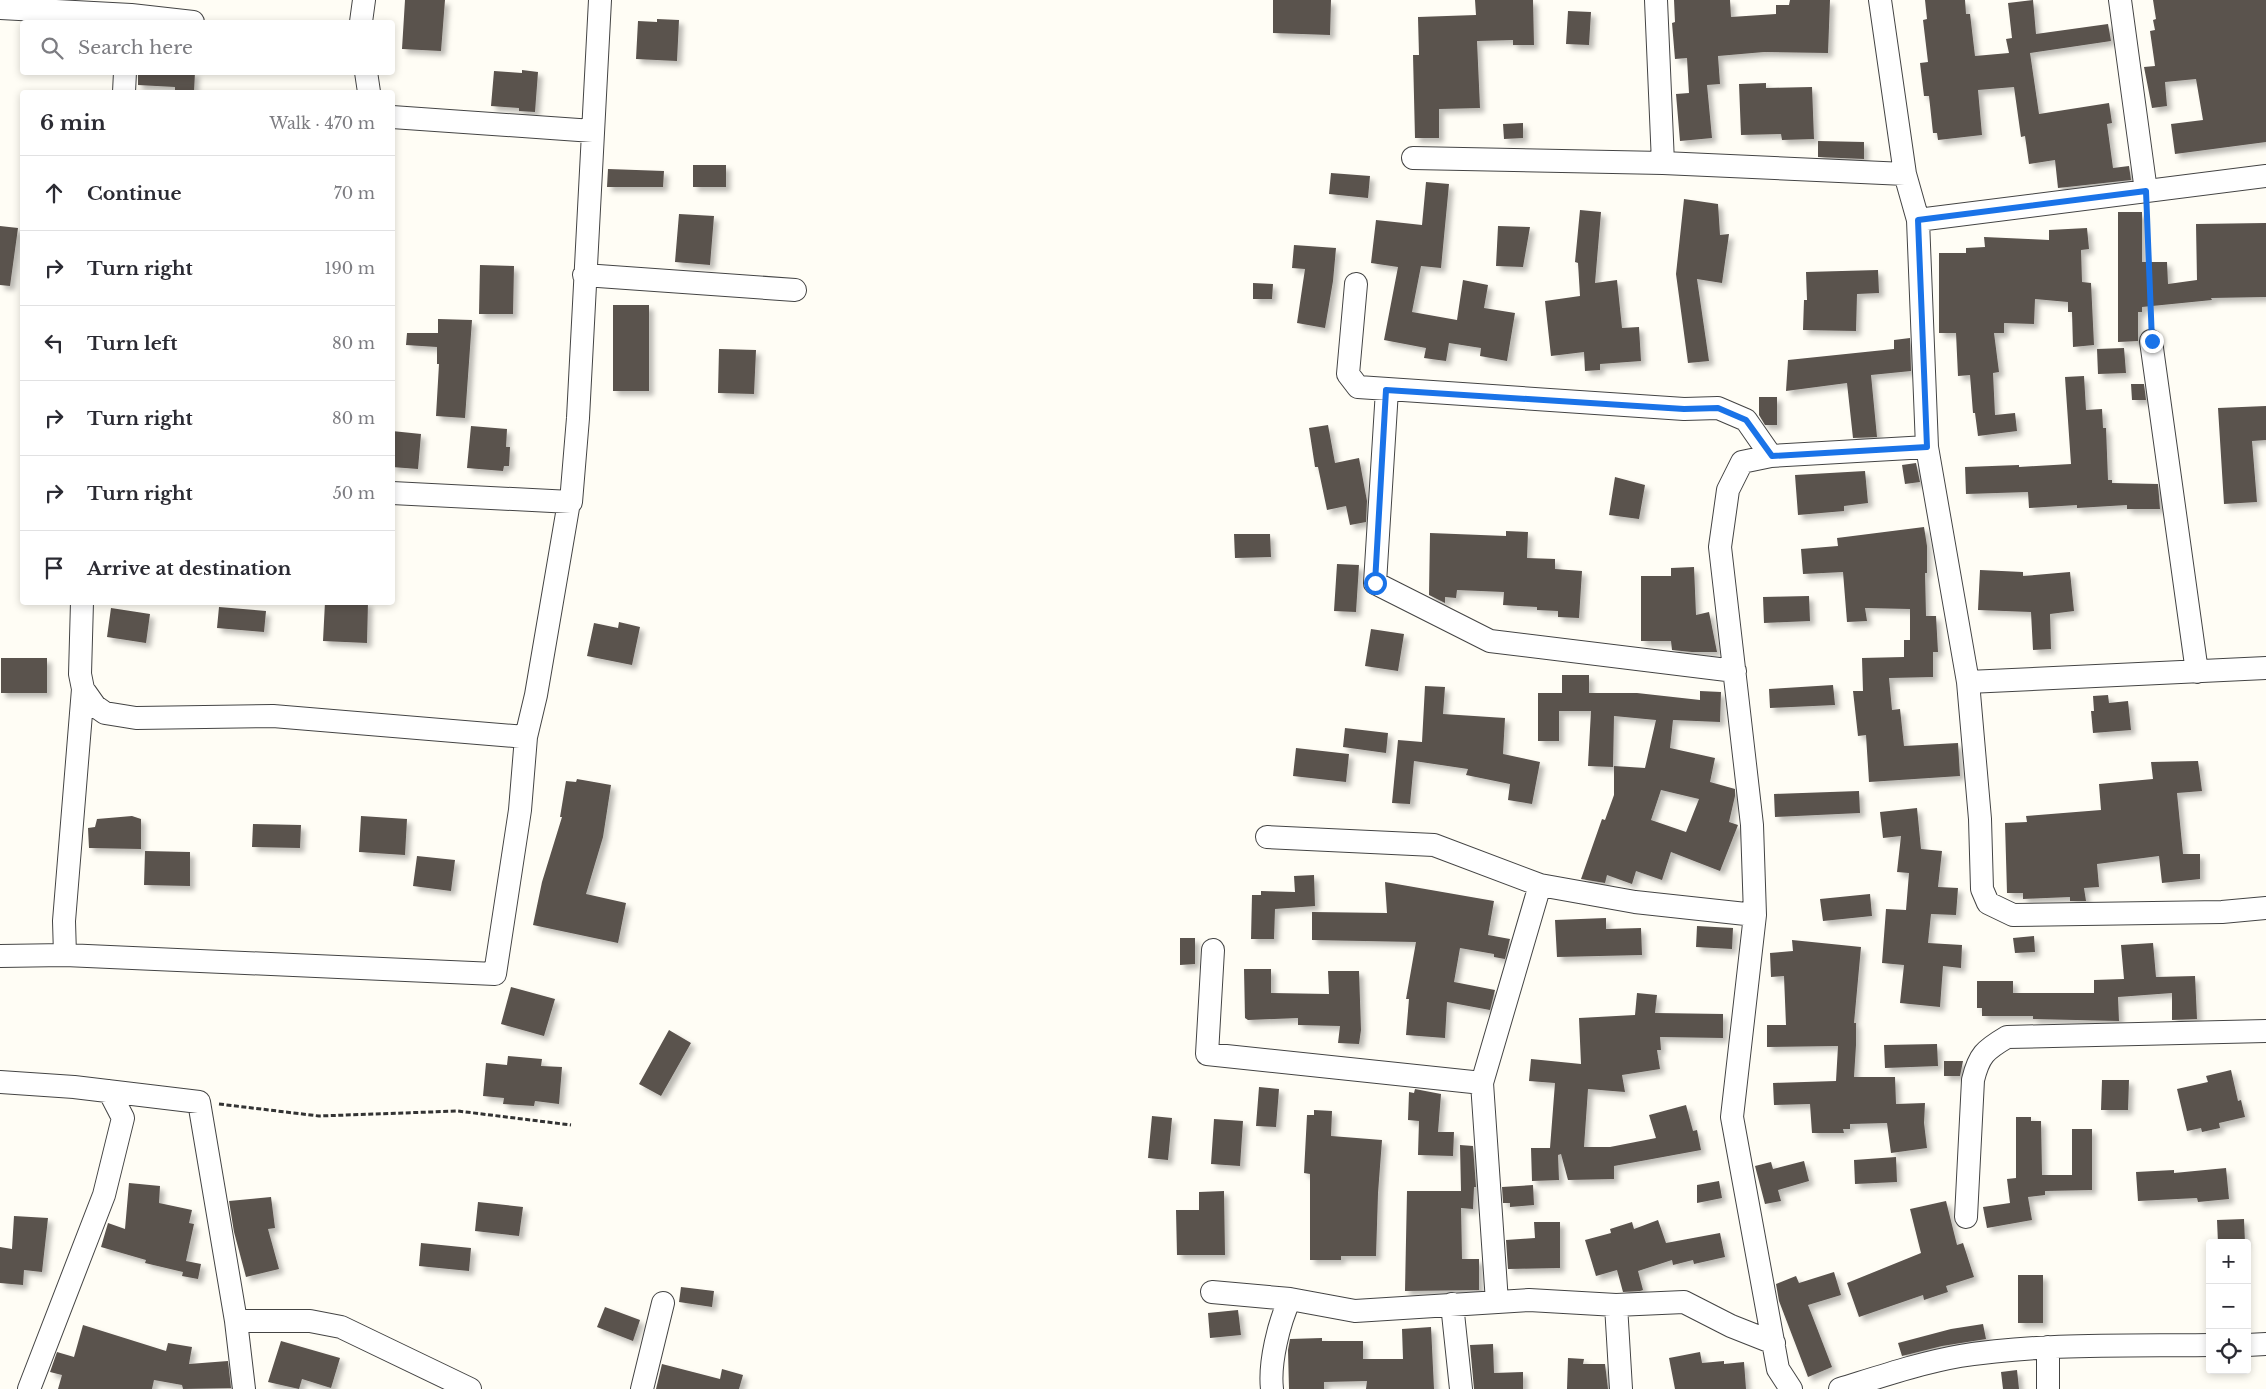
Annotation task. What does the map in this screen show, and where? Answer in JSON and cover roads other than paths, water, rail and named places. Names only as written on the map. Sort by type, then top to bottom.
[{"type":"street","points":[[361,20],[364,0]]},
{"type":"street","points":[[0,956],[65,955],[495,974],[520,810],[526,737],[536,694],[569,502],[571,502],[578,418],[584,274],[600,0]]},
{"type":"street","points":[[1656,0],[1663,163]]},
{"type":"street","points":[[1880,0],[1905,174],[1918,220],[1927,447],[1968,682],[1980,820],[1982,889],[1988,903],[2013,915],[2222,912],[2266,908]]},
{"type":"street","points":[[2120,0],[2146,191]]},
{"type":"street","points":[[0,8],[151,20]]},
{"type":"street","points":[[124,90],[126,75]]},
{"type":"street","points":[[366,75],[369,90]]},
{"type":"street","points":[[395,116],[593,131]]},
{"type":"street","points":[[1413,158],[1663,163],[1905,174]]},
{"type":"street","points":[[1918,220],[2266,176]]},
{"type":"street","points":[[584,274],[795,290]]},
{"type":"street","points":[[1356,284],[1348,374],[1358,388],[1684,409],[1718,408],[1746,420],[1772,456]]},
{"type":"street","points":[[2152,341],[2197,672]]},
{"type":"street","points":[[1386,390],[1375,583],[1490,641],[1735,670]]},
{"type":"street","points":[[1791,1389],[1778,1369],[1732,1117],[1755,915],[1752,825],[1720,547],[1728,490],[1742,462],[1772,456],[1927,447]]},
{"type":"street","points":[[395,493],[571,502]]},
{"type":"street","points":[[65,955],[64,921],[83,689],[80,674],[82,605]]},
{"type":"street","points":[[1968,682],[2266,668]]},
{"type":"street","points":[[83,689],[95,706],[105,713],[136,718],[273,716],[526,737]]},
{"type":"street","points":[[1267,837],[1434,846],[1540,885],[1636,902],[1755,915]]},
{"type":"street","points":[[1497,1302],[1482,1083],[1540,885]]},
{"type":"street","points":[[1213,950],[1207,1054],[1482,1083]]},
{"type":"street","points":[[1966,1217],[1973,1080],[1978,1062],[1989,1048],[2007,1037],[2266,1031]]},
{"type":"street","points":[[0,1082],[109,1091],[199,1102],[236,1321],[244,1389]]},
{"type":"street","points":[[29,1389],[104,1195],[123,1118],[109,1091]]},
{"type":"street","points":[[1212,1292],[1290,1299],[1355,1311],[1529,1300],[1616,1305],[1684,1302],[1731,1326],[1774,1343]]},
{"type":"street","points":[[1272,1389],[1270,1378],[1282,1316],[1290,1299]]},
{"type":"street","points":[[642,1389],[663,1303]]},
{"type":"street","points":[[1452,1304],[1461,1389]]},
{"type":"street","points":[[1616,1305],[1621,1389]]},
{"type":"street","points":[[236,1321],[310,1321],[342,1326],[470,1389]]},
{"type":"street","points":[[2251,1345],[2266,1344]]},
{"type":"street","points":[[1840,1389],[1959,1356],[2048,1347],[2206,1345]]},
{"type":"street","points":[[2048,1347],[2048,1389]]}]
